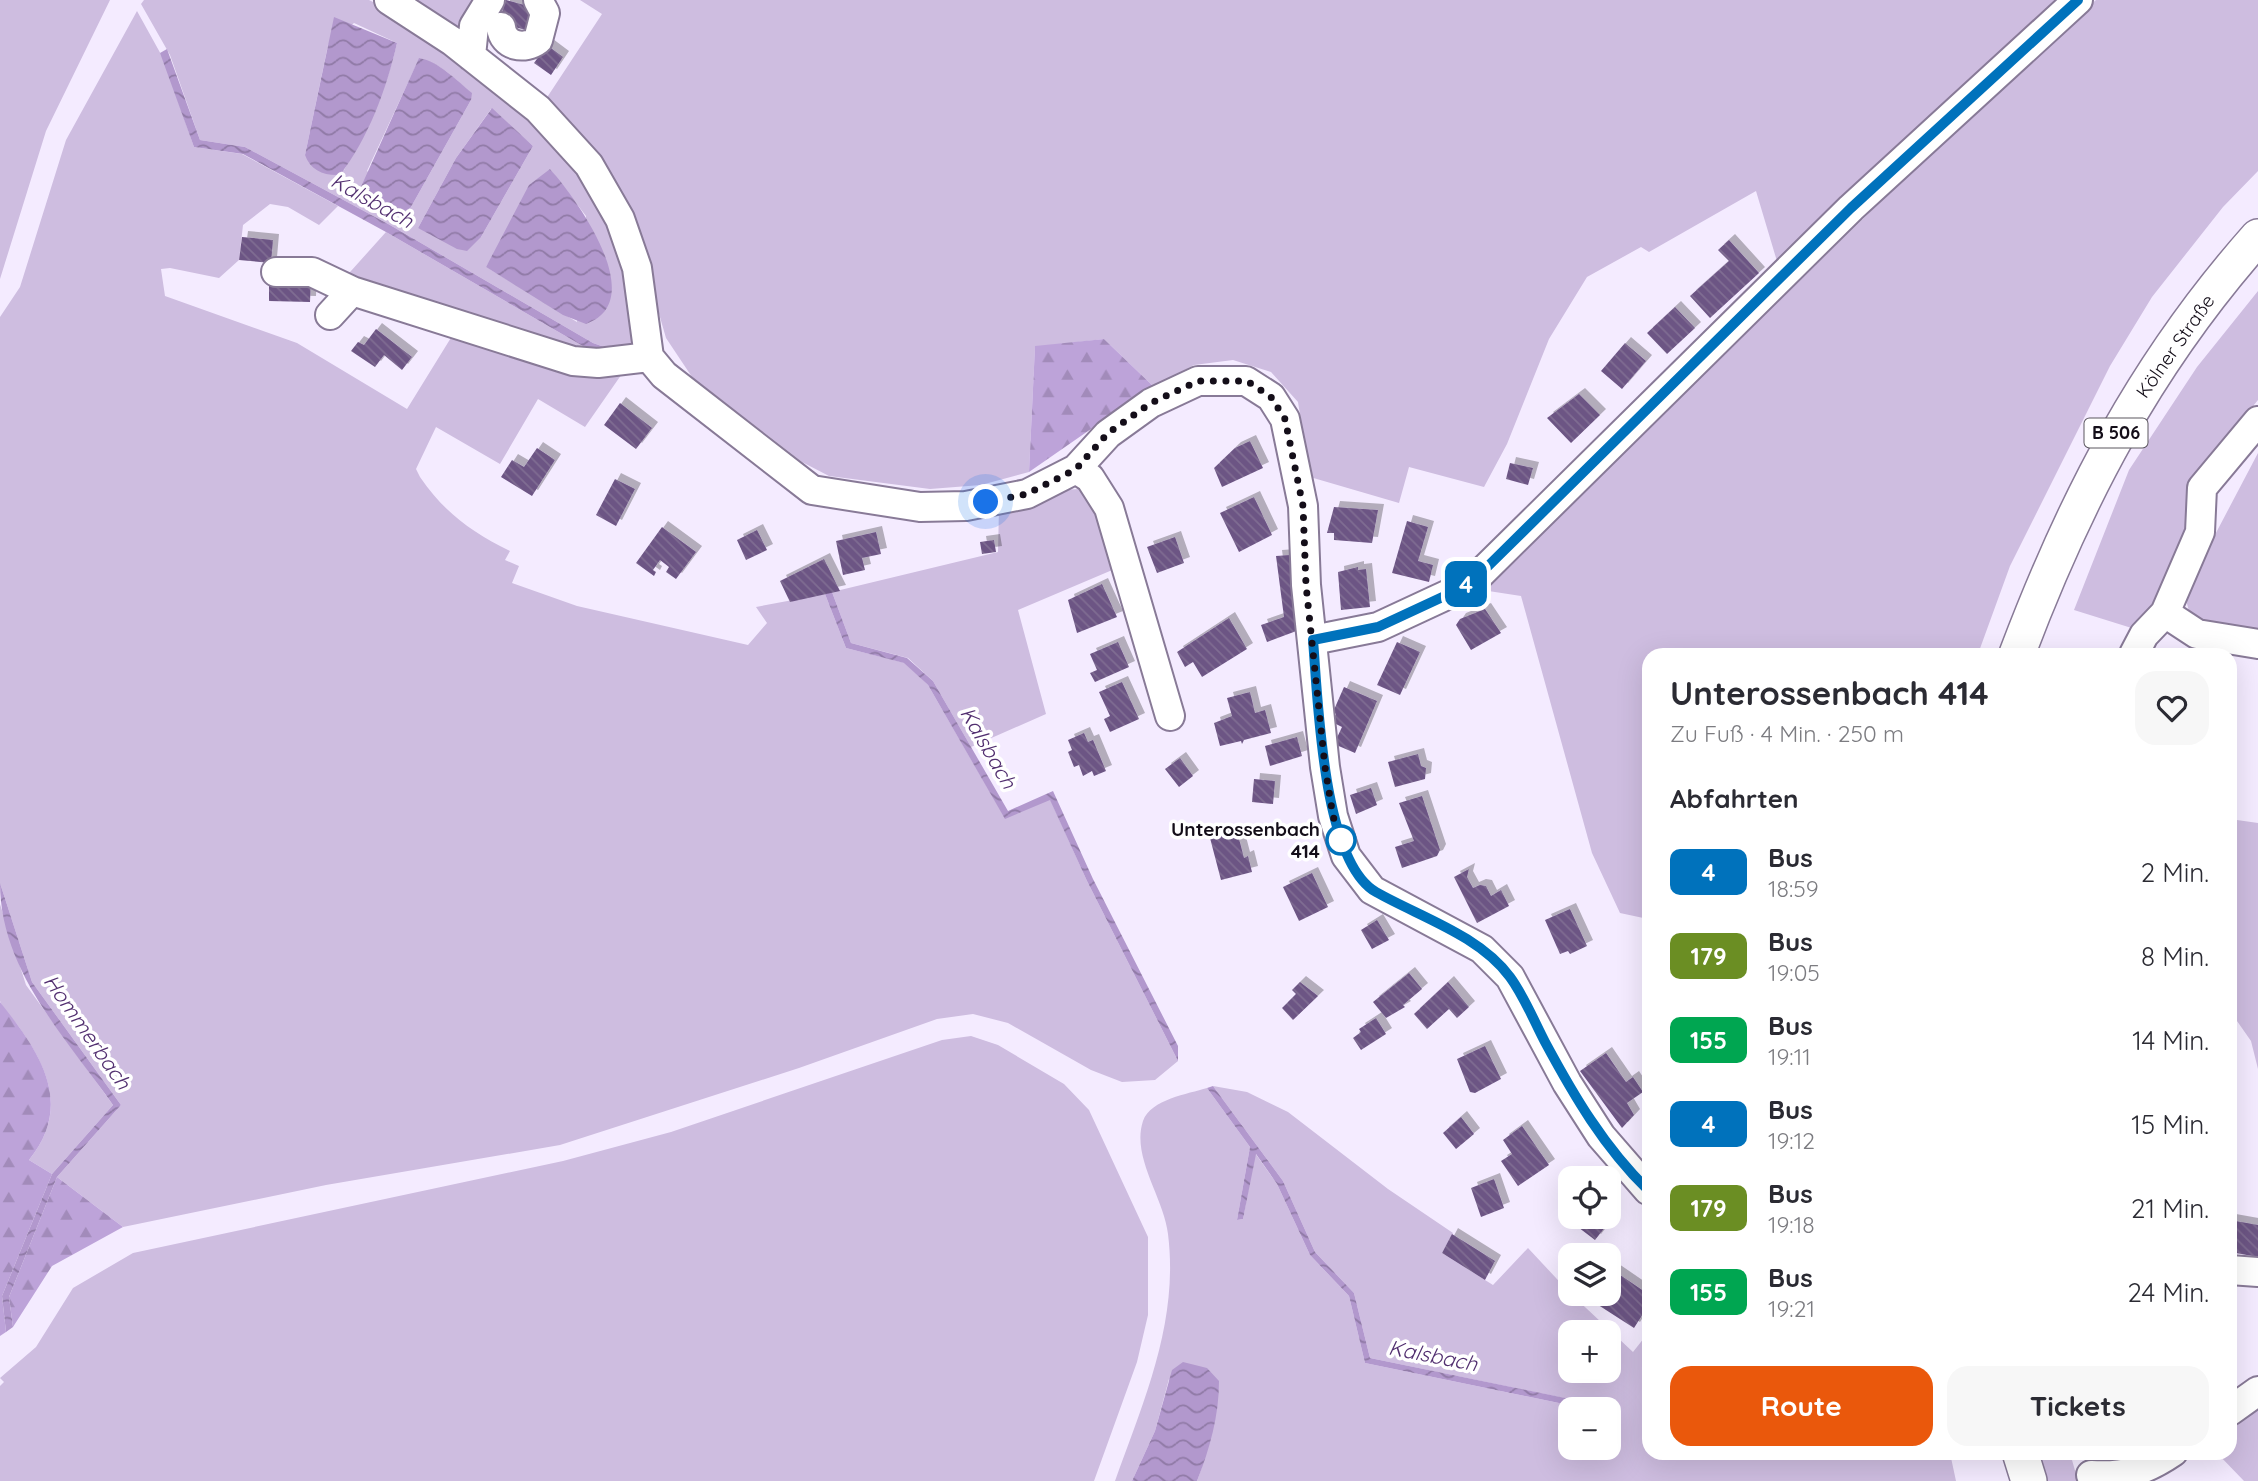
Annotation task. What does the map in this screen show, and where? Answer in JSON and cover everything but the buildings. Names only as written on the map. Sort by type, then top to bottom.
[{"type":"main road","name":"Kölner Straße","points":[[2019,648],[2050,566],[2117,430],[2182,333],[2226,273],[2258,237]]},
{"type":"main road","points":[[2022,1460],[2029,1481]]},
{"type":"street","points":[[389,0],[471,56],[538,109],[589,164],[620,219],[637,268],[649,357],[664,375],[812,489],[920,507],[965,506],[1027,494],[1076,469],[1108,433],[1151,403],[1198,381],[1247,381],[1271,397],[1285,419],[1303,506],[1306,585],[1325,767],[1333,816],[1346,856],[1372,890],[1482,949],[1510,977],[1567,1083],[1601,1136],[1642,1183]]},
{"type":"street","points":[[471,56],[474,26],[489,0]]},
{"type":"street","points":[[501,27],[502,35],[508,42],[530,46],[538,40],[545,13],[538,0]]},
{"type":"street","points":[[1313,640],[1378,627],[1449,594],[1478,576],[1851,208],[2078,0]]},
{"type":"street","points":[[276,272],[312,272],[352,291],[573,360],[598,363],[649,357]]},
{"type":"street","points":[[330,315],[352,291]]},
{"type":"street","points":[[2137,648],[2144,635],[2165,613],[2200,532],[2202,488],[2258,421]]},
{"type":"street","points":[[1076,469],[1090,478],[1110,508],[1170,716]]},
{"type":"street","points":[[2165,613],[2197,634],[2258,644]]},
{"type":"street","points":[[2237,1270],[2258,1272]]},
{"type":"street","points":[[2237,1406],[2258,1391]]},
{"type":"street","points":[[2090,1469],[2131,1474],[2147,1470],[2161,1460]]},
{"type":"shaded area","points":[[0,0],[110,0],[46,131],[0,279]]},
{"type":"shaded area","points":[[144,0],[369,0],[393,12],[519,104],[575,159],[596,190],[618,239],[631,297],[637,341],[621,353],[593,343],[390,225],[245,147],[200,140],[170,55],[141,4]],"holes":[[[354,23],[397,43],[375,109],[344,170],[305,155],[328,45]],[[419,59],[441,68],[471,93],[471,100],[411,207],[367,171]],[[491,109],[533,146],[481,237],[418,228],[456,158]],[[550,169],[586,216],[577,322],[486,267]]]},
{"type":"shaded area","points":[[405,0],[479,0],[458,35]]},
{"type":"shaded area","points":[[580,0],[2059,0],[1779,268],[1756,191],[1649,252],[1641,247],[1587,277],[1549,339],[1507,444],[1484,487],[1409,467],[1399,503],[1310,477],[1298,402],[1271,372],[1233,360],[1194,365],[1153,386],[1104,339],[1035,347],[1029,472],[981,485],[930,489],[829,476],[802,462],[692,377],[666,338],[645,265],[544,102],[602,14]]},
{"type":"shaded area","points":[[2096,0],[2258,0],[2258,171],[2223,207],[2152,297],[2110,366],[2010,566],[1980,648],[1642,648],[1642,918],[1620,913],[1592,853],[1521,596],[1482,590],[2022,64]]},
{"type":"shaded area","points":[[137,11],[163,58],[194,147],[242,154],[338,206],[319,225],[288,207],[270,204],[243,225],[239,260],[219,278],[170,268],[161,269],[165,296],[297,343],[407,409],[457,328],[626,368],[585,427],[538,399],[500,464],[436,427],[416,469],[420,477],[459,520],[510,551],[505,560],[519,566],[512,583],[577,606],[748,645],[767,623],[756,607],[825,594],[846,648],[905,663],[928,685],[1005,818],[1050,799],[1087,881],[1178,1061],[1155,1080],[1122,1082],[1091,1070],[1008,1023],[973,1014],[937,1019],[799,1068],[560,1145],[326,1185],[123,1227],[57,1177],[121,1105],[32,982],[0,883],[0,317],[20,287],[66,140]]},
{"type":"shaded area","points":[[386,232],[600,356],[342,281]]},
{"type":"shaded area","points":[[2258,291],[2258,400],[2198,473],[2189,534],[2138,630],[2074,610],[2129,470],[2197,367]]},
{"type":"shaded area","points":[[2258,453],[2256,635],[2200,624],[2190,615],[2186,600],[2197,569]]},
{"type":"shaded area","points":[[1080,489],[1094,497],[1117,568],[1018,610],[1046,714],[971,747],[933,681],[908,658],[851,643],[832,592],[998,552],[999,508],[1059,490]]},
{"type":"shaded area","points":[[2237,820],[2258,823],[2258,1069],[2251,1041],[2237,1021]]},
{"type":"shaded area","points":[[0,904],[26,985],[113,1105],[52,1174],[29,1160],[41,1143],[48,1126],[50,1092],[46,1076],[30,1043],[0,1001]]},
{"type":"shaded area","points":[[971,1036],[998,1045],[1064,1084],[1089,1110],[1148,1237],[1148,1315],[1137,1362],[1094,1481],[0,1481],[0,1386],[4,1382],[0,1378],[36,1347],[73,1288],[133,1253],[563,1161],[671,1132],[942,1040]]},
{"type":"shaded area","points":[[1213,1086],[1247,1092],[1288,1112],[1388,1189],[1453,1233],[1442,1253],[1493,1285],[1528,1248],[1558,1280],[1558,1306],[1584,1306],[1599,1320],[1558,1320],[1558,1383],[1621,1383],[1621,1341],[1633,1352],[1642,1341],[1642,1460],[1952,1460],[1956,1481],[1197,1481],[1202,1467],[1169,1379],[1155,1431],[1132,1481],[1115,1481],[1156,1360],[1168,1298],[1168,1234],[1141,1149],[1143,1121],[1154,1107],[1162,1102],[1207,1088],[1250,1147],[1237,1220],[1243,1219],[1255,1153],[1277,1184],[1310,1255],[1349,1296],[1365,1363],[1558,1403],[1558,1460],[1621,1460],[1621,1397],[1559,1397],[1370,1358],[1354,1293],[1315,1252],[1283,1181]]},
{"type":"shaded area","points":[[2258,1407],[2258,1481],[2244,1481],[2224,1460],[2237,1460],[2237,1424]]},
{"type":"shaded area","points":[[2031,1460],[2072,1460],[2078,1481],[2034,1481]]},
{"type":"green space","points":[[1104,339],[1153,386],[1029,472],[1035,346]]},
{"type":"green space","points":[[0,1002],[27,1039],[46,1077],[50,1118],[43,1139],[29,1160],[52,1174],[2,1296],[6,1332],[0,1336]]},
{"type":"green space","points":[[57,1177],[123,1227],[52,1266],[13,1327],[9,1297]]},
{"type":"water","points":[[334,17],[397,43],[375,112],[359,146],[340,175],[318,171],[310,165],[305,155]]},
{"type":"water","points":[[167,49],[200,140],[245,147],[390,225],[593,343],[621,353],[600,356],[386,232],[243,154],[194,147],[160,53]]},
{"type":"water","points":[[419,58],[441,67],[472,93],[471,100],[411,207],[401,214],[360,189]]},
{"type":"water","points":[[492,108],[533,146],[481,237],[467,251],[457,249],[418,228],[456,158]]},
{"type":"water","points":[[550,169],[590,225],[610,272],[611,294],[604,312],[586,324],[563,315],[486,267],[529,185]]},
{"type":"water","points":[[832,592],[851,643],[907,658],[933,681],[1008,811],[1053,791],[1093,879],[1178,1046],[1178,1061],[1087,881],[1050,800],[1005,819],[928,685],[904,663],[846,648],[825,594]]},
{"type":"water","points":[[0,883],[32,982],[121,1105],[57,1177],[9,1297],[13,1327],[6,1332],[2,1296],[52,1174],[113,1105],[39,1002],[23,974],[3,915]]},
{"type":"water","points":[[1213,1086],[1283,1181],[1315,1252],[1354,1293],[1370,1358],[1560,1397],[1558,1403],[1365,1363],[1349,1296],[1310,1255],[1277,1184],[1256,1154],[1243,1219],[1237,1220],[1250,1147],[1207,1088]]},
{"type":"water","points":[[1183,1362],[1207,1368],[1219,1381],[1213,1432],[1197,1481],[1132,1481],[1155,1431],[1172,1370]]},
{"type":"bus line","name":"4","points":[[1642,1184],[1601,1136],[1567,1083],[1510,977],[1482,949],[1372,890],[1346,856],[1333,816],[1325,767],[1313,640],[1378,627],[1449,594],[1478,576],[1851,208],[2078,0]]},
{"type":"place","name":"Unterossenbach 414","points":[[1341,840]]},
{"type":"route","points":[[986,502],[1027,494],[1076,469],[1108,433],[1151,403],[1198,381],[1247,381],[1271,397],[1285,419],[1303,506],[1306,585],[1325,767],[1333,816],[1341,840]]},
{"type":"water label","name":"Kalsbach","points":[[372,201]]},
{"type":"water label","name":"Kalsbach","points":[[988,748]]},
{"type":"water label","name":"Hommerbach","points":[[87,1032]]},
{"type":"water label","name":"Kalsbach","points":[[1433,1356]]}]
